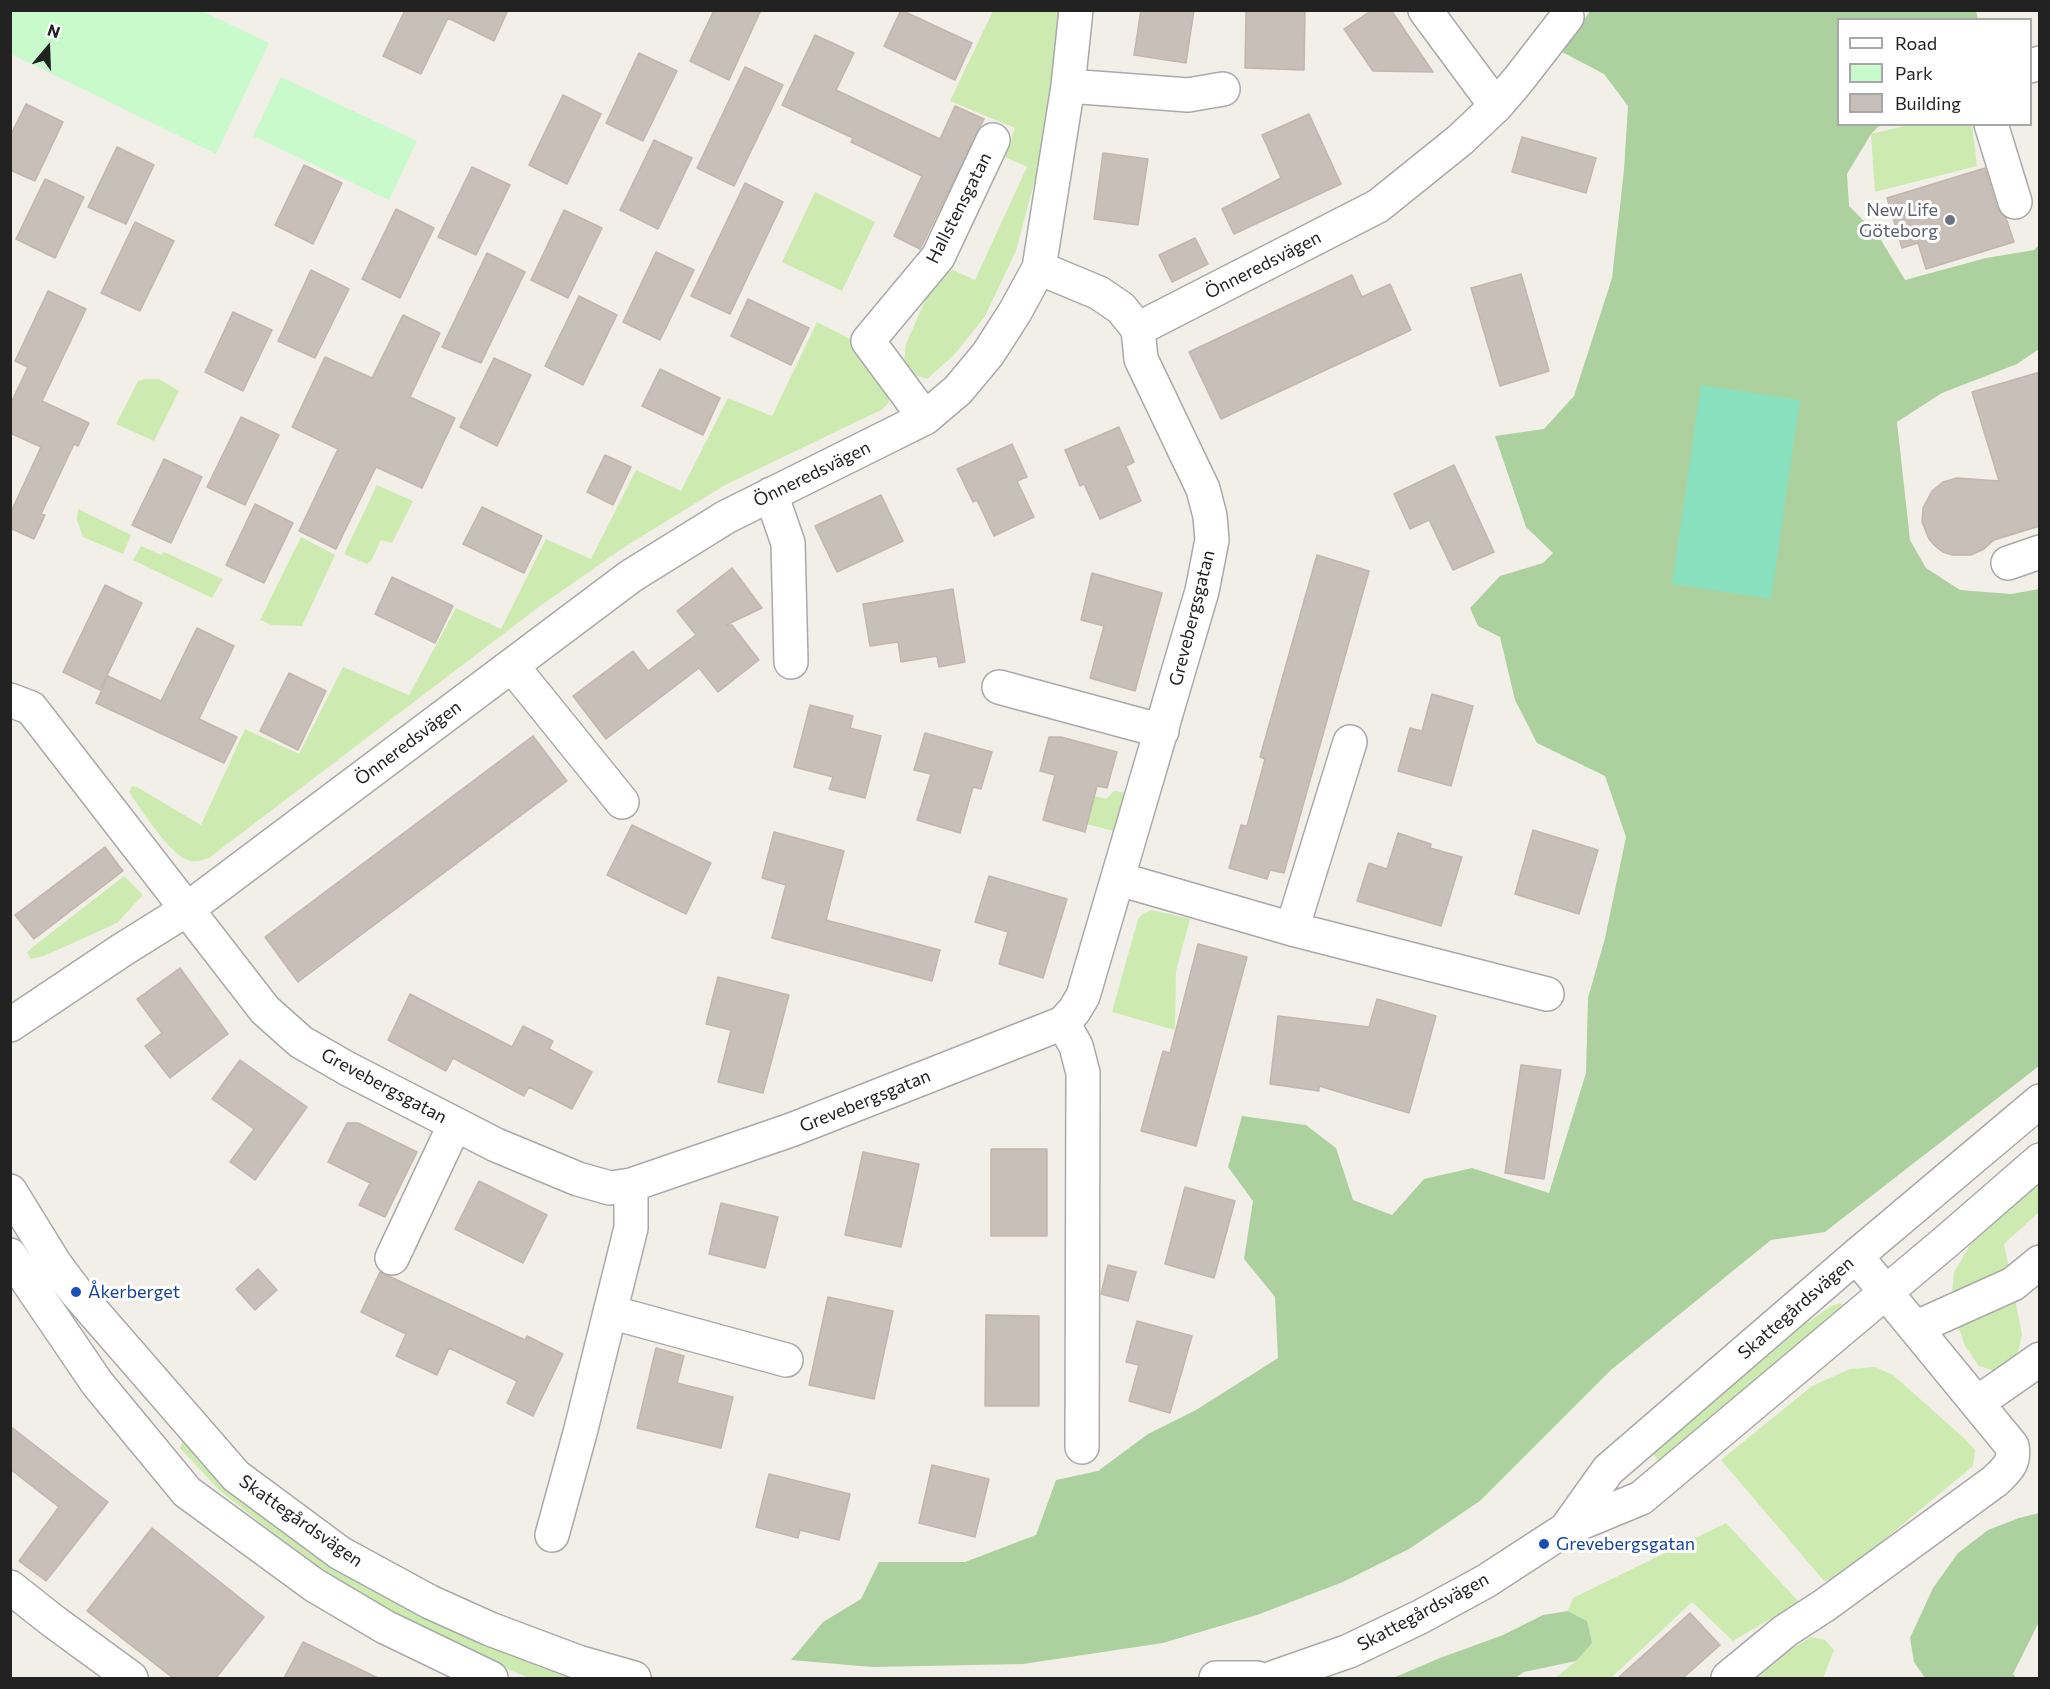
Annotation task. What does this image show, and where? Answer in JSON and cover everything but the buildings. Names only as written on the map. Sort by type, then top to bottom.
[{"type":"street","points":[[1076,10],[1068,87],[1039,268],[1099,293],[1121,308],[1138,329]]},
{"type":"street","points":[[1425,10],[1496,106]]},
{"type":"street","name":"Önneredsvägen","points":[[1138,329],[1378,206],[1460,140],[1496,106],[1520,80],[1567,17]]},
{"type":"street","points":[[1068,87],[1188,94],[1223,89]]},
{"type":"street","points":[[1992,126],[2015,202]]},
{"type":"street","name":"Hallstensgatan","points":[[925,418],[868,341],[938,257],[993,140]]},
{"type":"street","name":"Önneredsvägen","points":[[10,1025],[186,910],[631,576],[726,517],[925,418],[958,390],[988,354],[1015,312],[1039,268]]},
{"type":"street","name":"Grevebergsgatan","points":[[10,700],[31,708],[265,1010],[301,1042],[348,1069],[496,1145],[578,1179],[610,1188],[632,1185],[791,1130],[1063,1023],[1083,996],[1205,581],[1212,540],[1210,516],[1203,489],[1141,359],[1138,329]]},
{"type":"street","points":[[771,494],[788,543],[791,662]]},
{"type":"street","points":[[2008,563],[2040,552]]},
{"type":"street","points":[[512,666],[622,802]]},
{"type":"street","points":[[999,687],[1162,730]]},
{"type":"street","points":[[1292,928],[1350,742]]},
{"type":"street","points":[[1119,879],[1292,928],[1547,994]]},
{"type":"street","points":[[1063,1023],[1076,1046],[1083,1073],[1082,1447]]},
{"type":"street","name":"Skattegårdsvägen","points":[[1566,1529],[1608,1470],[2040,1101]]},
{"type":"street","points":[[392,1258],[455,1124]]},
{"type":"street","name":"Skattegårdsvägen","points":[[1272,1678],[1349,1651],[1420,1617],[1486,1581],[1566,1529],[1641,1498],[1887,1292],[2040,1160]]},
{"type":"street","points":[[552,1534],[631,1228],[632,1185]]},
{"type":"street","name":"Skattegårdsvägen","points":[[10,1191],[55,1264],[76,1292],[236,1476],[340,1553],[430,1602],[578,1662],[634,1678]]},
{"type":"street","points":[[10,1255],[96,1383],[187,1492],[314,1585],[385,1627],[490,1678]]},
{"type":"street","points":[[1728,1678],[1785,1631],[1825,1605],[1995,1480],[2014,1458],[2012,1446],[1856,1256]]},
{"type":"street","points":[[1915,1328],[2013,1284],[2040,1262]]},
{"type":"street","points":[[610,1312],[786,1360]]},
{"type":"street","points":[[1977,1403],[2040,1359]]},
{"type":"street","points":[[10,1587],[127,1677]]},
{"type":"street","points":[[1216,1678],[1257,1678]]},
{"type":"green space","points":[[10,11],[202,11],[269,43],[216,154],[11,54]]},
{"type":"green space","points":[[993,11],[1061,11],[1038,168],[1016,251],[985,316],[955,354],[927,379],[912,374],[904,362],[906,344],[935,278],[953,270],[975,280],[1027,167],[1005,157],[1015,128],[950,101]]},
{"type":"green space","points":[[1590,11],[1976,11],[1978,18],[1837,18],[1837,126],[1879,126],[1871,134],[1847,174],[1849,206],[1878,235],[1905,280],[1986,258],[2034,250],[2039,245],[2039,349],[2017,364],[1942,393],[1897,422],[1910,540],[1926,568],[1960,590],[2011,594],[2039,589],[2039,1066],[1825,1232],[1771,1240],[1611,1370],[1480,1501],[1409,1549],[1343,1582],[1257,1615],[1163,1643],[1023,1664],[872,1667],[791,1660],[823,1622],[861,1599],[879,1562],[965,1562],[1036,1535],[1056,1480],[1098,1471],[1148,1434],[1196,1410],[1278,1358],[1275,1297],[1244,1259],[1253,1201],[1228,1167],[1242,1116],[1306,1125],[1336,1148],[1353,1200],[1392,1215],[1424,1179],[1472,1168],[1549,1193],[1586,1073],[1588,998],[1605,938],[1626,837],[1605,776],[1537,743],[1515,700],[1500,637],[1478,626],[1470,608],[1500,576],[1543,563],[1553,553],[1526,527],[1495,436],[1544,429],[1574,396],[1612,278],[1624,170],[1628,106],[1604,74],[1562,52]]},
{"type":"green space","points":[[281,77],[417,141],[389,200],[253,136]]},
{"type":"green space","points":[[1904,126],[1972,126],[1977,166],[1875,192],[1871,134]]},
{"type":"green space","points":[[815,192],[875,222],[842,291],[782,262]]},
{"type":"green space","points":[[817,322],[850,339],[888,394],[889,403],[881,410],[725,485],[626,546],[540,606],[209,858],[191,861],[183,858],[157,832],[129,792],[132,786],[201,825],[245,729],[299,754],[343,667],[409,695],[456,608],[501,629],[546,539],[591,559],[636,470],[681,491],[728,398],[772,416]]},
{"type":"green space","points":[[159,379],[179,391],[154,441],[116,424],[138,381]]},
{"type":"green space","points":[[1701,385],[1800,400],[1771,599],[1672,584]]},
{"type":"green space","points":[[377,485],[413,501],[392,543],[381,540],[371,561],[367,564],[344,554]]},
{"type":"green space","points":[[78,509],[131,535],[123,554],[83,537],[77,520]]},
{"type":"green space","points":[[301,537],[335,555],[302,626],[272,625],[260,620]]},
{"type":"green space","points":[[141,546],[161,555],[164,552],[223,579],[212,598],[133,560]]},
{"type":"green space","points":[[1114,791],[1128,793],[1117,832],[1087,824],[1095,796],[1106,799]]},
{"type":"green space","points":[[124,876],[143,895],[117,923],[44,956],[31,959],[27,952]]},
{"type":"green space","points":[[1152,910],[1190,919],[1176,971],[1175,1030],[1112,1012],[1138,919],[1144,913]]},
{"type":"green space","points":[[2039,1177],[2039,1212],[2004,1244],[2022,1334],[2016,1362],[1998,1372],[1979,1366],[1965,1346],[1951,1305],[1954,1272],[1974,1239]]},
{"type":"green space","points":[[1840,1303],[1845,1306],[1659,1462],[1653,1454],[1804,1325],[1831,1306]]},
{"type":"green space","points":[[1875,1367],[1893,1375],[1965,1439],[1975,1450],[1973,1466],[1838,1578],[1824,1581],[1721,1460],[1812,1386],[1850,1369]]},
{"type":"green space","points":[[183,1440],[237,1486],[597,1678],[529,1678],[466,1652],[381,1607],[333,1577],[218,1489],[180,1448]]},
{"type":"green space","points":[[2039,1513],[2039,1622],[2013,1674],[2016,1678],[1925,1678],[1914,1662],[1910,1638],[1933,1588],[1958,1553],[1988,1530]]},
{"type":"green space","points":[[1726,1523],[1799,1602],[1733,1641],[1692,1602],[1611,1678],[1555,1678],[1576,1661],[1587,1621],[1568,1611],[1573,1598]]},
{"type":"green space","points":[[1568,1611],[1587,1621],[1592,1643],[1576,1661],[1524,1672],[1515,1678],[1393,1678],[1503,1635],[1543,1615]]},
{"type":"green space","points":[[1811,1637],[1825,1640],[1834,1650],[1823,1678],[1758,1677],[1771,1662]]},
{"type":"place","name":"New Life Göteborg","points":[[1950,220]]},
{"type":"place","name":"Åkerberget","points":[[76,1292]]},
{"type":"place","name":"Grevebergsgatan","points":[[1544,1544]]}]
